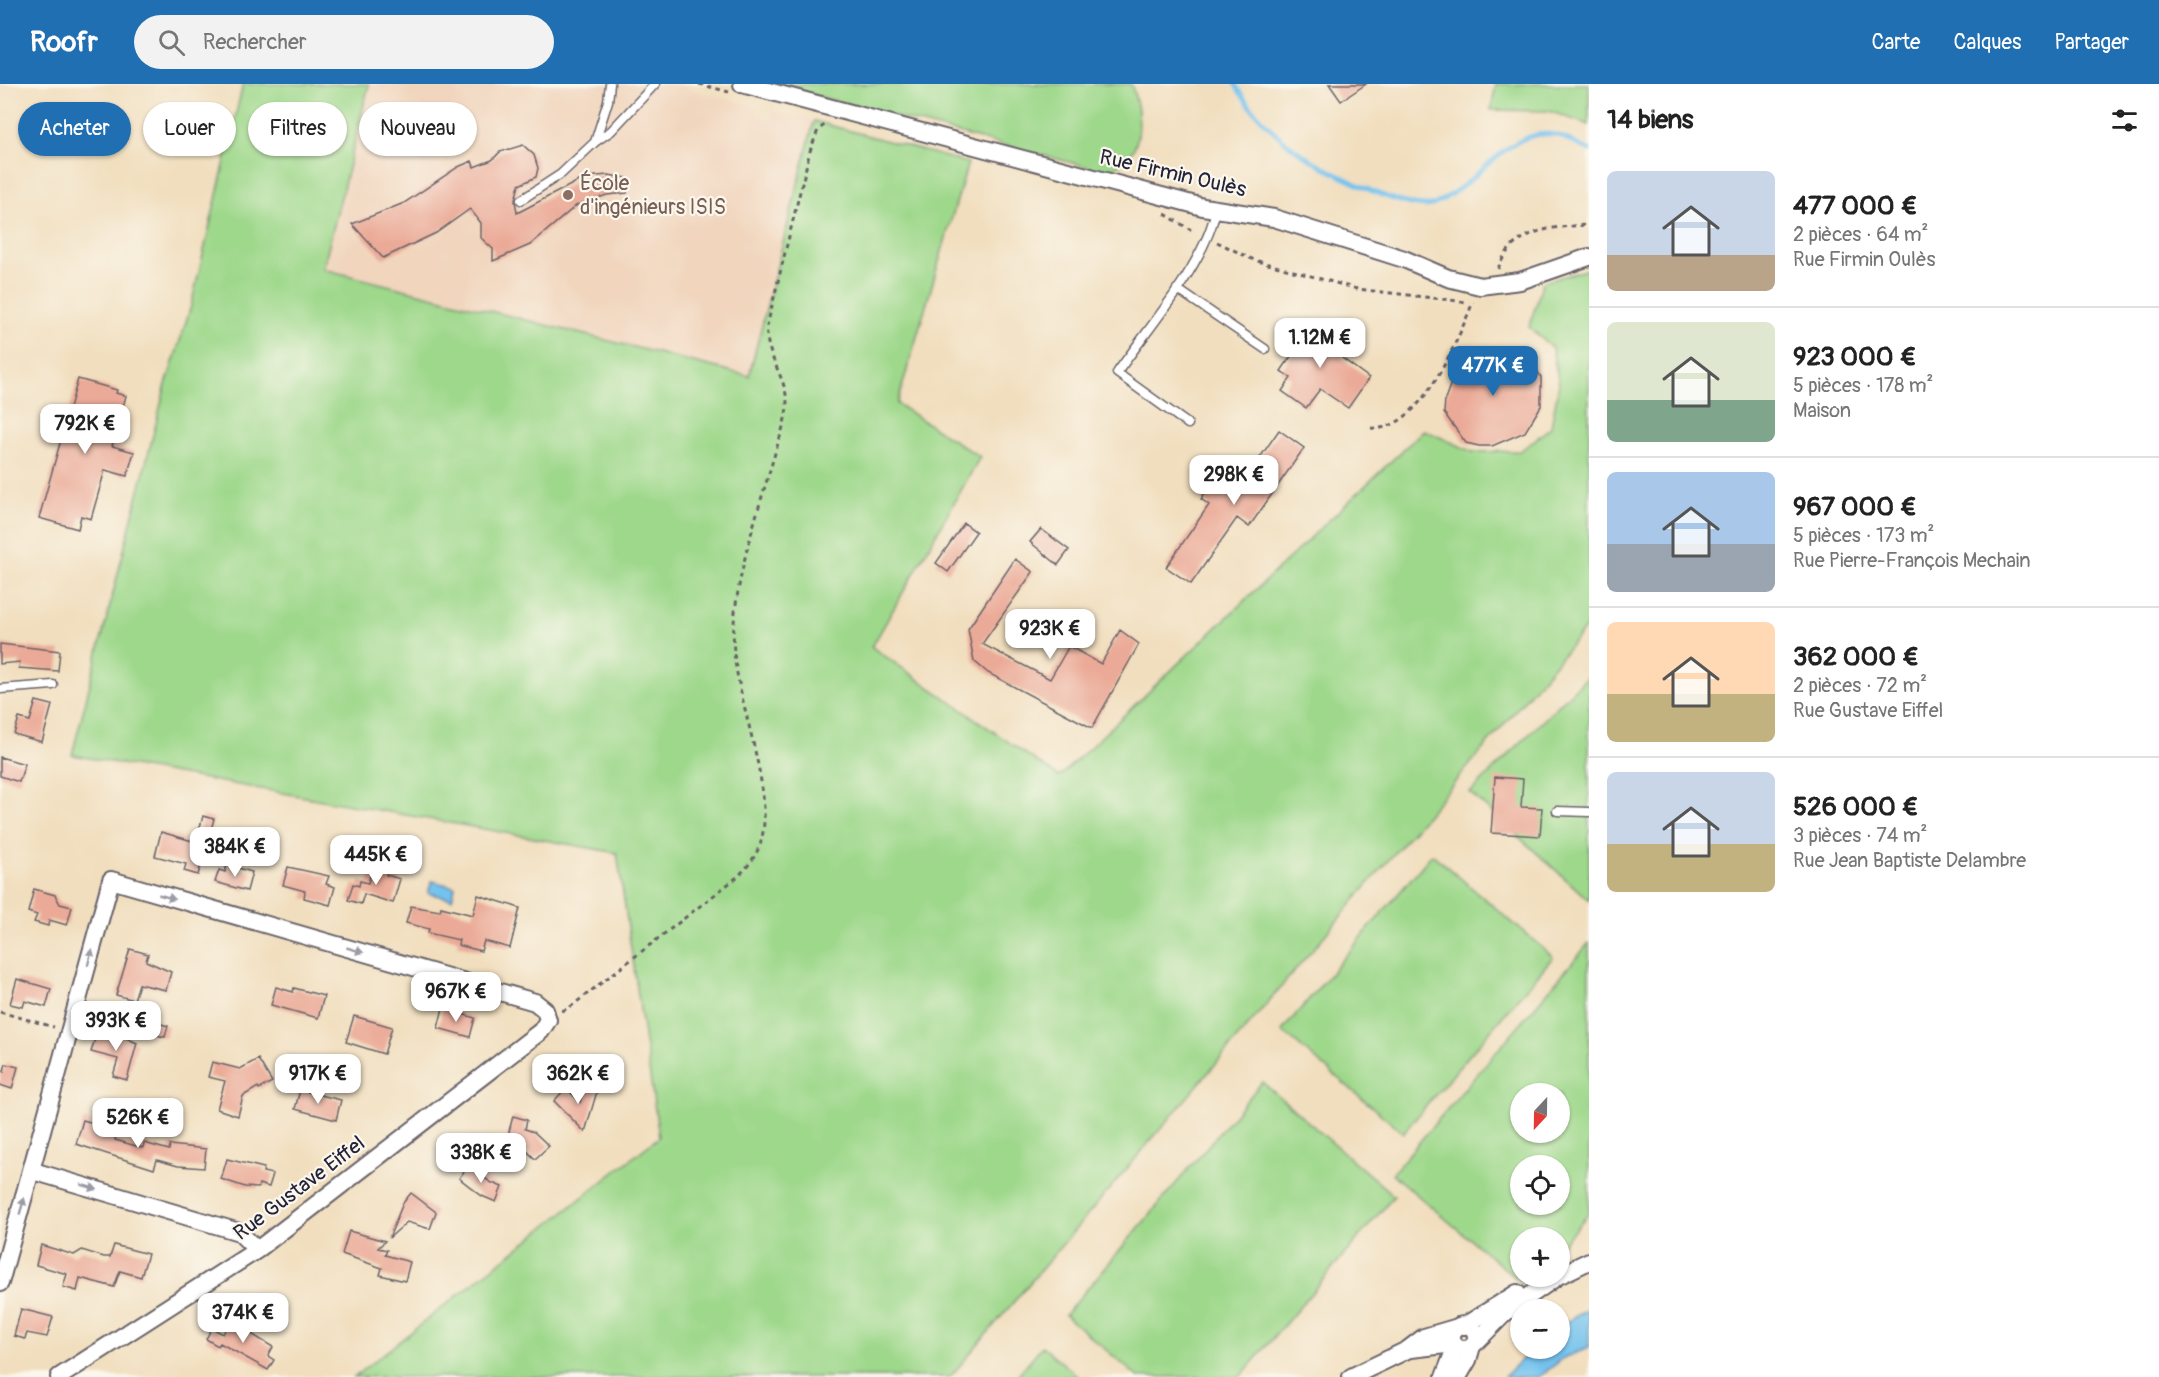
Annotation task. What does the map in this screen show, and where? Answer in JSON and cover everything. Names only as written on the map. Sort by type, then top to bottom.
[{"type":"street","name":"Rue Firmin Oulès","points":[[742,84],[1216,209],[1274,218],[1370,248],[1448,278],[1480,286],[1520,281],[1589,257]]},
{"type":"street","points":[[0,1283],[33,1171],[111,879],[535,1002],[548,1015]]},
{"type":"street","name":"Rue Gustave Eiffel","points":[[59,1377],[257,1250],[536,1034],[545,1026],[548,1015]]},
{"type":"street","points":[[33,1171],[239,1232],[257,1250]]},
{"type":"street","points":[[1570,1270],[1589,1261]]},
{"type":"street","points":[[1351,1377],[1407,1350],[1463,1339],[1542,1287]]},
{"type":"street","points":[[1444,1377],[1463,1339]]},
{"type":"street","points":[[1458,1377],[1468,1360],[1463,1339]]},
{"type":"lane","points":[[594,142],[608,101],[610,84]]},
{"type":"lane","points":[[521,200],[561,174],[594,142],[611,131],[655,84]]},
{"type":"lane","points":[[1188,424],[1117,374],[1199,255],[1214,224],[1216,209]]},
{"type":"lane","points":[[1177,289],[1265,348]]},
{"type":"lane","points":[[0,689],[53,685]]},
{"type":"lane","points":[[1557,811],[1589,812]]},
{"type":"path","points":[[548,1015],[569,1008],[699,909],[742,872],[761,842],[762,799],[736,665],[734,634],[744,571],[786,413],[787,398],[784,386],[767,348],[767,326],[810,152],[821,126],[828,122],[832,108]]},
{"type":"path","points":[[1498,271],[1506,254],[1534,232],[1550,226],[1589,225]]},
{"type":"path","points":[[1217,242],[1264,263],[1357,289],[1467,302]]},
{"type":"path","points":[[1371,428],[1381,429],[1390,426],[1419,401],[1455,348],[1473,302]]},
{"type":"path","points":[[0,1012],[70,1031]]},
{"type":"shaded area","name":"École d'ingénieurs ISIS","points":[[369,84],[667,84],[755,106],[758,116],[773,120],[771,110],[814,121],[750,376],[323,269],[359,124],[359,156],[477,156],[477,102],[365,102]]},
{"type":"green space","points":[[243,84],[369,84],[365,102],[359,102],[359,124],[323,269],[749,376],[814,121],[968,163],[897,404],[980,457],[872,647],[1059,777],[1424,430],[1473,452],[1520,451],[1551,427],[1559,384],[1552,348],[1529,327],[1543,282],[1589,269],[1589,624],[950,1377],[354,1377],[659,1137],[617,853],[72,755],[165,388],[191,306],[226,156],[236,156],[236,114]]},
{"type":"green space","points":[[770,84],[1131,84],[1138,112],[1138,132],[1133,151],[1120,164],[1107,172]]},
{"type":"green space","points":[[1496,84],[1589,84],[1589,125],[1549,111],[1491,110]]},
{"type":"green space","points":[[1589,675],[1589,900],[1470,793]]},
{"type":"green space","points":[[1432,854],[1553,957],[1403,1133],[1282,1031]]},
{"type":"green space","points":[[1589,943],[1589,1213],[1570,1235],[1570,1227],[1510,1227],[1510,1273],[1392,1174]]},
{"type":"green space","points":[[1262,1082],[1394,1196],[1240,1377],[1138,1377],[1065,1315]]},
{"type":"green space","points":[[1042,1346],[1079,1377],[1016,1377]]},
{"type":"water","points":[[432,881],[455,887],[452,899],[428,893]]},
{"type":"water","points":[[1589,1308],[1589,1348],[1570,1355],[1570,1320]]},
{"type":"water","points":[[1523,1359],[1562,1359],[1539,1377],[1504,1377]]},
{"type":"building","points":[[1329,84],[1366,84],[1341,101]]},
{"type":"building","points":[[523,145],[534,155],[538,168],[536,177],[519,185],[515,200],[517,213],[586,177],[608,175],[627,178],[627,193],[607,195],[577,205],[530,245],[493,261],[493,249],[481,238],[481,223],[470,209],[436,233],[383,258],[352,224],[404,203],[458,167],[472,161],[474,167],[492,160],[500,152]]},
{"type":"building","points":[[1297,325],[1310,329],[1312,327],[1347,351],[1342,358],[1369,378],[1348,408],[1320,389],[1306,408],[1282,391],[1291,378],[1281,371],[1296,349],[1286,341]]},
{"type":"building","points":[[1505,349],[1533,365],[1541,377],[1541,406],[1525,432],[1492,446],[1479,446],[1466,443],[1444,413],[1445,399],[1455,372],[1478,352]]},
{"type":"building","points":[[78,379],[117,390],[116,393],[126,396],[112,446],[134,452],[127,476],[105,470],[91,519],[81,516],[78,529],[39,518]]},
{"type":"building","points":[[1279,430],[1304,448],[1249,527],[1237,518],[1191,584],[1166,567],[1209,505],[1201,499],[1210,485],[1219,491],[1234,481],[1241,485]]},
{"type":"building","points":[[964,523],[976,532],[948,572],[936,563]]},
{"type":"building","points":[[1041,529],[1069,550],[1058,565],[1030,542]]},
{"type":"building","points":[[1015,559],[1033,572],[982,644],[1050,679],[1069,646],[1101,664],[1120,630],[1139,644],[1092,728],[988,673],[974,661],[968,629]]},
{"type":"building","points":[[0,644],[60,651],[58,671],[19,668],[20,662],[0,664]]},
{"type":"building","points":[[36,701],[52,705],[42,742],[14,734],[19,718],[30,721]]},
{"type":"building","points":[[0,757],[25,764],[19,782],[0,776]]},
{"type":"building","points":[[1495,777],[1523,779],[1521,807],[1542,808],[1540,836],[1491,833]]},
{"type":"building","points":[[203,816],[214,819],[198,875],[184,871],[186,864],[155,856],[161,832],[196,842]]},
{"type":"building","points":[[374,862],[388,867],[386,875],[400,879],[393,903],[364,894],[361,904],[348,900],[353,884],[359,886],[360,881],[368,883]]},
{"type":"building","points":[[227,865],[252,872],[247,891],[215,882],[219,870],[225,872]]},
{"type":"building","points":[[288,867],[329,876],[326,884],[335,887],[330,905],[304,898],[305,891],[283,885]]},
{"type":"building","points":[[34,889],[55,895],[60,904],[72,907],[67,925],[49,920],[48,926],[34,922],[37,915],[28,912]]},
{"type":"building","points":[[478,895],[520,908],[510,948],[484,941],[481,951],[458,945],[459,940],[428,933],[429,929],[406,923],[411,906],[440,911],[441,907],[473,915]]},
{"type":"building","points":[[130,949],[148,954],[146,961],[171,972],[166,990],[139,984],[134,1000],[116,995]]},
{"type":"building","points":[[17,979],[51,989],[46,1007],[25,1001],[23,1007],[10,1004]]},
{"type":"building","points":[[276,987],[293,992],[294,988],[324,996],[318,1018],[271,1005]]},
{"type":"building","points":[[443,1008],[475,1018],[470,1037],[438,1028]]},
{"type":"building","points":[[354,1016],[392,1027],[384,1054],[346,1042]]},
{"type":"building","points":[[155,1022],[168,1026],[165,1037],[152,1034]]},
{"type":"building","points":[[97,1032],[112,1036],[117,1034],[137,1043],[127,1080],[113,1076],[118,1059],[91,1052]]},
{"type":"building","points":[[258,1059],[272,1082],[243,1096],[238,1116],[217,1109],[225,1081],[208,1077],[212,1062],[240,1069]]},
{"type":"building","points":[[6,1064],[18,1067],[12,1089],[0,1085],[0,1070],[4,1071]]},
{"type":"building","points":[[585,1085],[598,1088],[585,1132],[554,1101],[566,1088],[580,1102]]},
{"type":"building","points":[[300,1090],[341,1100],[336,1120],[295,1109]]},
{"type":"building","points":[[513,1116],[527,1120],[525,1129],[534,1132],[549,1146],[535,1159],[524,1148],[506,1143]]},
{"type":"building","points":[[83,1120],[117,1130],[115,1140],[143,1148],[144,1143],[169,1150],[170,1145],[206,1149],[204,1168],[178,1166],[157,1160],[154,1169],[76,1144]]},
{"type":"building","points":[[227,1159],[264,1168],[263,1172],[273,1174],[269,1187],[259,1184],[258,1188],[245,1187],[221,1179]]},
{"type":"building","points":[[469,1165],[490,1182],[502,1187],[496,1202],[482,1196],[459,1178]]},
{"type":"building","points":[[411,1193],[436,1212],[430,1229],[407,1222],[389,1238],[403,1203]]},
{"type":"building","points":[[349,1231],[385,1241],[378,1248],[387,1250],[385,1255],[410,1262],[405,1281],[380,1275],[382,1268],[342,1254]]},
{"type":"building","points":[[41,1245],[74,1255],[82,1250],[110,1257],[114,1245],[148,1254],[141,1277],[120,1271],[114,1287],[80,1278],[77,1291],[63,1287],[67,1274],[36,1265]]},
{"type":"building","points":[[21,1309],[53,1317],[47,1337],[27,1333],[25,1339],[14,1336]]},
{"type":"building","points":[[230,1321],[273,1347],[268,1356],[274,1360],[268,1370],[220,1343],[218,1346],[206,1339],[212,1328],[223,1334]]},
{"type":"waterway","points":[[1235,84],[1256,113],[1276,133],[1311,160],[1378,193],[1419,205],[1433,205],[1442,200],[1467,183],[1502,152],[1527,138],[1541,134],[1556,135],[1589,150]]},
{"type":"place","name":"École d'ingénieurs ISIS","points":[[568,195]]}]
